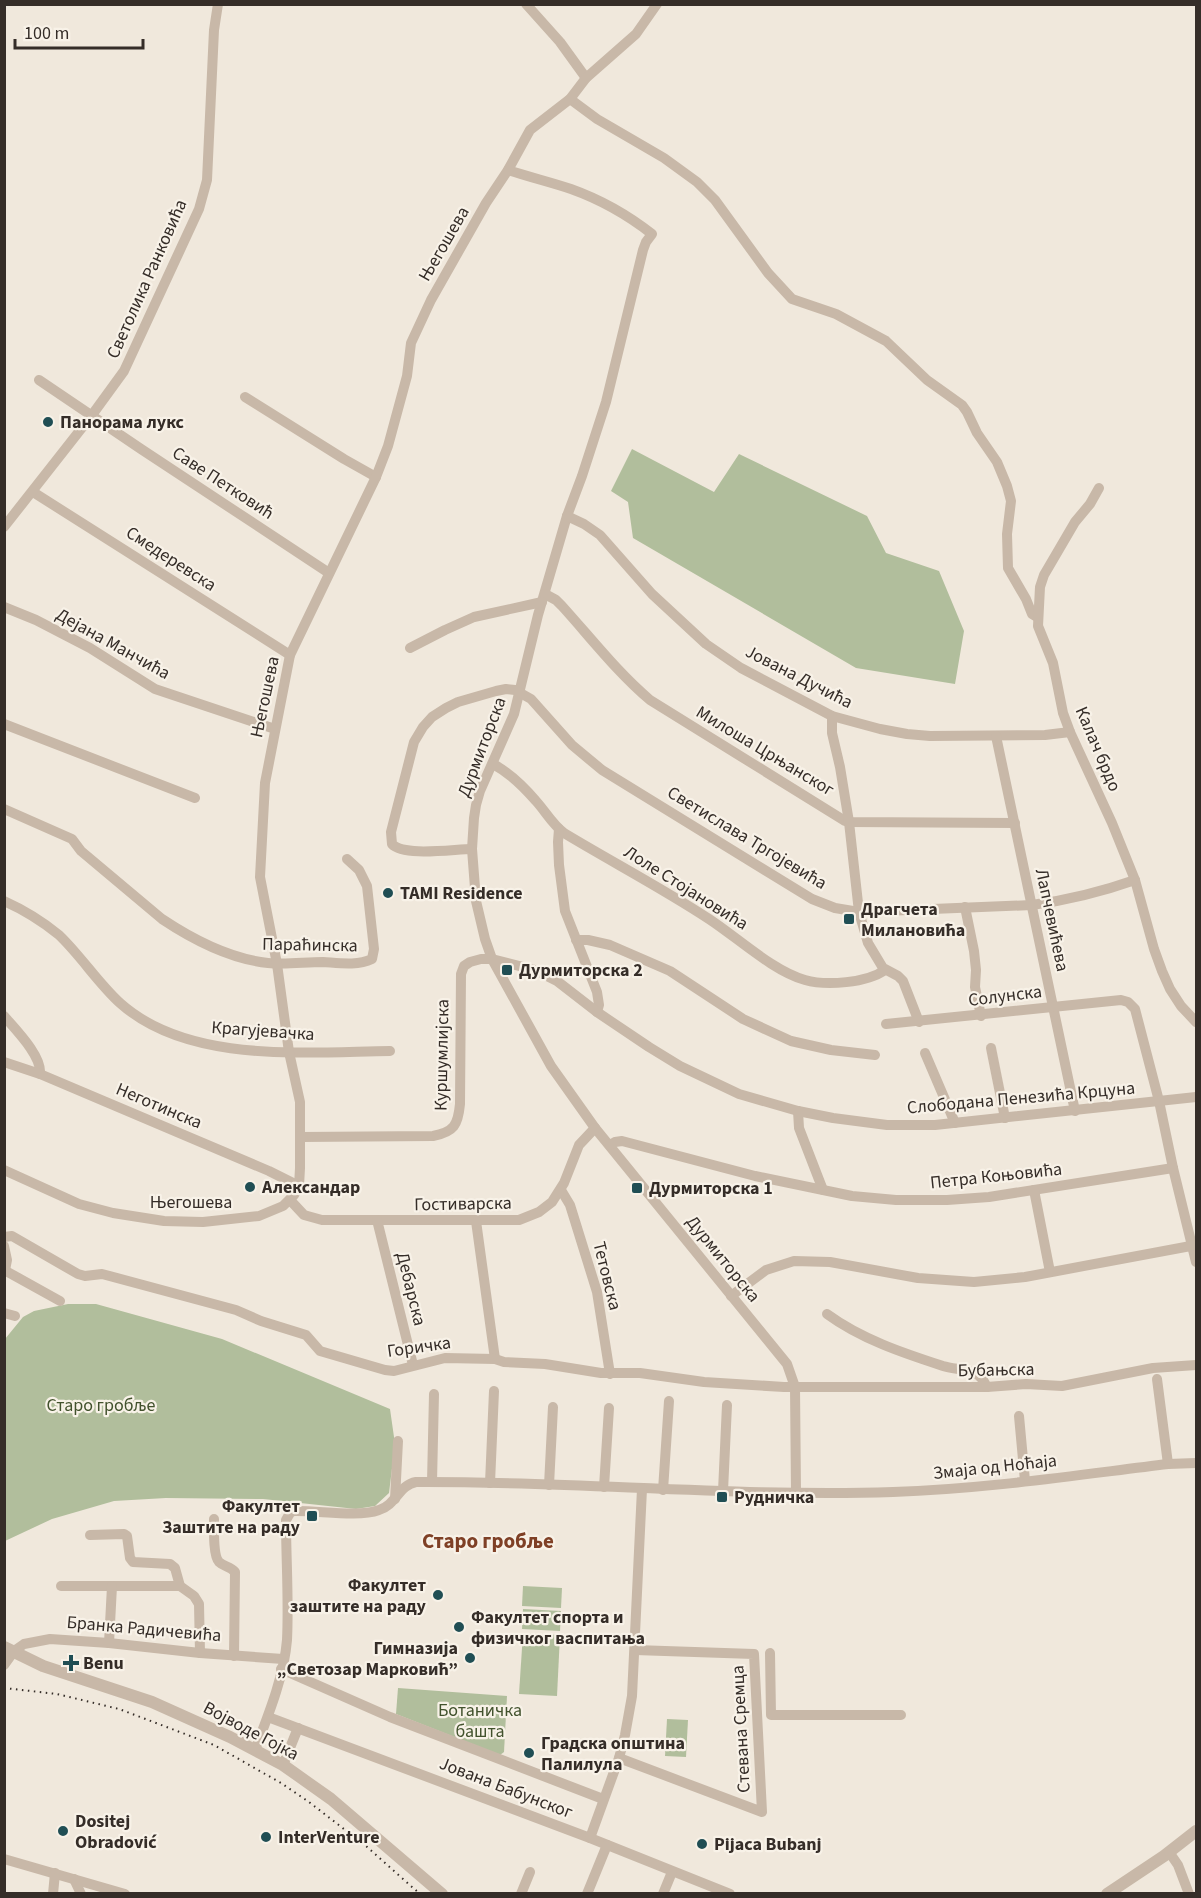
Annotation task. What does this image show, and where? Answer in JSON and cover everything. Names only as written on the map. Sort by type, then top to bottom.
[{"type":"street","name":"Светолика Ранковића","points":[[4,528],[124,371],[199,209],[207,180],[214,30],[218,4]]},
{"type":"street","points":[[526,4],[560,42],[586,78]]},
{"type":"street","name":"Његошева","points":[[4,1170],[80,1204],[145,1220],[179,1222],[244,1219],[275,1211],[291,1200],[299,1186],[300,1102],[288,1052],[277,964],[260,877],[265,783],[290,655],[376,477],[388,446],[407,376],[411,343],[431,300],[530,130],[570,99],[586,78],[636,34],[657,4]]},
{"type":"street","points":[[570,99],[597,119],[664,158],[706,190],[773,278],[792,298],[836,314],[886,341],[927,380],[962,405],[977,433],[997,462],[1007,486],[1011,501],[1007,534],[1008,568],[1031,611],[1037,617]]},
{"type":"street","name":"Дурмиторска","points":[[508,170],[572,189],[611,208],[652,234],[646,242],[642,256],[606,402],[567,516],[543,598],[511,723],[480,791],[476,805],[472,849],[479,917],[492,959],[551,1066],[595,1128],[782,1356],[795,1387],[796,1493]]},
{"type":"street","name":"Саве Петковић","points":[[39,380],[329,573]]},
{"type":"street","points":[[245,397],[376,477]]},
{"type":"street","name":"Калач брдо","points":[[1099,488],[1090,504],[1075,522],[1047,569],[1040,586],[1037,617],[1039,632],[1053,663],[1063,713],[1070,732],[1112,823],[1135,880],[1161,971],[1181,1006],[1197,1022]]},
{"type":"street","name":"Смедеревска","points":[[33,492],[290,655]]},
{"type":"street","name":"Јована Дучића","points":[[567,516],[600,535],[652,594],[706,644],[741,668],[832,716],[907,734],[930,736],[1045,735],[1070,732]]},
{"type":"street","points":[[410,648],[474,617],[543,598]]},
{"type":"street","name":"Милоша Црњанског","points":[[543,598],[556,600],[616,668],[650,700],[849,822]]},
{"type":"street","name":"Дејана Манчића","points":[[4,607],[36,620],[90,648],[154,689],[275,729]]},
{"type":"street","points":[[472,849],[416,851],[400,849],[392,844],[391,832],[414,742],[427,723],[446,708],[496,691],[510,689],[520,692]]},
{"type":"street","name":"Светислава Тргојевића","points":[[520,692],[531,699],[577,750],[602,770],[812,899],[835,908],[859,912],[1032,904],[1092,895],[1135,880]]},
{"type":"street","points":[[832,716],[832,733],[849,822],[859,912],[868,943],[885,970],[903,981],[919,1022]]},
{"type":"street","points":[[4,724],[195,798]]},
{"type":"street","name":"Лапчевићева","points":[[996,736],[1075,1111]]},
{"type":"street","name":"Лоле Стојановића","points":[[493,764],[520,784],[559,829],[709,919],[779,968],[799,978],[817,982],[842,982],[869,978],[885,970]]},
{"type":"street","name":"Параћинска","points":[[4,808],[72,840],[81,851],[147,907],[176,928],[252,961],[277,964],[363,963],[372,959],[374,949],[367,886],[359,870],[347,859]]},
{"type":"street","points":[[849,822],[1015,823]]},
{"type":"street","points":[[559,829],[563,899],[569,922],[597,992],[599,1005],[597,1012]]},
{"type":"street","name":"Крагујевачка","points":[[4,901],[31,914],[59,936],[113,997],[131,1012],[148,1022],[195,1042],[255,1051],[390,1052]]},
{"type":"street","points":[[965,907],[974,951],[975,987],[981,1016]]},
{"type":"street","points":[[576,940],[610,945],[670,971],[743,1019],[791,1041],[831,1050],[875,1055]]},
{"type":"street","name":"Слободана Пенезића Крцуна","points":[[492,959],[535,970],[548,976],[597,1012],[688,1070],[739,1094],[798,1111],[871,1124],[918,1125],[1197,1097]]},
{"type":"street","name":"Куршумлијска","points":[[301,1137],[433,1136],[453,1128],[459,1116],[460,1104],[461,972],[470,962],[492,959]]},
{"type":"street","name":"Солунска","points":[[886,1024],[1121,1000],[1132,1005],[1136,1014],[1159,1101]]},
{"type":"street","points":[[4,1016],[34,1053],[40,1066],[40,1074]]},
{"type":"street","points":[[992,1048],[1005,1118]]},
{"type":"street","points":[[925,1053],[955,1123]]},
{"type":"street","name":"Неготинска","points":[[4,1062],[40,1074],[269,1171],[299,1186]]},
{"type":"street","points":[[1159,1101],[1197,1262]]},
{"type":"street","points":[[798,1111],[799,1128],[822,1190]]},
{"type":"street","name":"Гостиварска","points":[[291,1200],[304,1215],[317,1220],[513,1221],[525,1219],[547,1206],[561,1190],[579,1145],[595,1128]]},
{"type":"street","name":"Петра Коњовића","points":[[610,1145],[622,1140],[722,1168],[822,1190],[865,1198],[913,1201],[966,1199],[1173,1168]]},
{"type":"street","name":"Тетовска","points":[[561,1190],[570,1205],[597,1292],[609,1374]]},
{"type":"street","points":[[1034,1190],[1050,1272]]},
{"type":"street","name":"Дебарска","points":[[377,1220],[413,1365]]},
{"type":"street","points":[[476,1221],[495,1359]]},
{"type":"street","name":"Горичка","points":[[4,1237],[12,1236],[78,1274],[85,1276],[102,1274],[236,1310],[261,1321],[306,1335],[320,1351],[385,1371],[394,1371],[445,1358],[495,1359],[504,1362],[536,1363],[609,1374],[640,1373],[704,1382],[795,1387]]},
{"type":"street","points":[[731,1296],[766,1270],[785,1263],[803,1260],[959,1282],[1006,1279],[1194,1245]]},
{"type":"street","points":[[4,1246],[7,1260],[5,1270],[60,1301]]},
{"type":"street","points":[[827,1314],[870,1339],[945,1367],[976,1374],[981,1377],[987,1387]]},
{"type":"street","name":"Бубањска","points":[[795,1387],[987,1387],[1075,1384],[1153,1368],[1197,1365]]},
{"type":"street","points":[[1157,1379],[1168,1464]]},
{"type":"street","points":[[490,1483],[494,1391]]},
{"type":"street","points":[[432,1482],[434,1394]]},
{"type":"street","points":[[663,1490],[669,1401]]},
{"type":"street","points":[[723,1491],[727,1404]]},
{"type":"street","points":[[549,1485],[553,1407]]},
{"type":"street","points":[[604,1487],[609,1408]]},
{"type":"street","points":[[1018,1416],[1025,1481]]},
{"type":"street","points":[[395,1499],[398,1441]]},
{"type":"street","name":"Змаја од Ноћаја","points":[[796,1493],[893,1492],[957,1488],[1168,1464],[1197,1463]]},
{"type":"street","points":[[255,1750],[268,1717],[287,1641],[286,1520],[293,1511],[372,1512],[383,1509],[409,1484],[432,1482],[796,1493]]},
{"type":"street","points":[[590,1838],[625,1735],[633,1696],[642,1489]]},
{"type":"street","points":[[214,1519],[216,1557],[221,1564],[230,1567],[235,1572],[234,1656]]},
{"type":"street","points":[[90,1535],[126,1535],[132,1561],[170,1564],[175,1568],[180,1586]]},
{"type":"street","points":[[61,1586],[180,1586],[194,1596],[199,1604],[200,1653]]},
{"type":"street","points":[[110,1643],[112,1586]]},
{"type":"street","name":"Бранка Радичевића","points":[[9,1649],[50,1639],[234,1656],[282,1664],[390,1717],[603,1799]]},
{"type":"street","points":[[4,1665],[9,1649]]},
{"type":"street","name":"Војводе Гојка","points":[[9,1649],[43,1666],[152,1702],[204,1725],[283,1765],[331,1799],[442,1893]]},
{"type":"street","name":"Стевана Сремца","points":[[618,1758],[762,1812],[754,1654],[635,1650]]},
{"type":"street","points":[[770,1653],[771,1715],[901,1715]]},
{"type":"street","name":"Јована Бабунског","points":[[268,1717],[730,1893]]},
{"type":"street","points":[[283,1765],[298,1728]]},
{"type":"street","points":[[1107,1893],[1197,1831]]},
{"type":"street","points":[[587,1893],[607,1845]]},
{"type":"street","points":[[1168,1852],[1178,1865],[1189,1893]]},
{"type":"street","points":[[4,1859],[125,1893]]},
{"type":"street","points":[[521,1893],[530,1872]]},
{"type":"street","points":[[663,1893],[672,1872]]},
{"type":"street","points":[[53,1893],[55,1873]]},
{"type":"street","points":[[74,1879],[81,1893]]},
{"type":"green space","points":[[632,449],[714,492],[739,454],[867,516],[886,553],[939,571],[964,631],[955,684],[856,668],[633,538],[628,502],[611,491]]},
{"type":"green space","name":"Старо гробље","points":[[68,1304],[96,1304],[222,1339],[390,1409],[395,1444],[389,1493],[375,1506],[356,1509],[263,1499],[166,1498],[114,1501],[52,1519],[5,1541],[5,1339],[23,1317],[34,1311]]},
{"type":"green space","points":[[523,1586],[562,1588],[561,1608],[522,1606]]},
{"type":"green space","points":[[523,1609],[561,1611],[560,1631],[522,1629]]},
{"type":"green space","points":[[523,1633],[560,1635],[557,1696],[519,1694]]},
{"type":"green space","name":"Ботаничка башта","points":[[398,1688],[507,1696],[504,1752],[500,1755],[396,1714]]},
{"type":"green space","points":[[667,1719],[688,1720],[686,1757],[665,1756]]},
{"type":"railway","points":[[4,1688],[57,1694],[119,1709],[214,1745],[281,1783],[309,1802],[366,1846],[420,1894]]},
{"type":"place","name":"Панорама лукс","points":[[48,422]]},
{"type":"place","name":"TAMI Residence","points":[[388,893]]},
{"type":"place","name":"Драгчета Милановића","points":[[849,919]]},
{"type":"place","name":"Дурмиторска 2","points":[[507,970]]},
{"type":"place","name":"Александар","points":[[250,1187]]},
{"type":"place","name":"Дурмиторска 1","points":[[637,1188]]},
{"type":"place","name":"Рудничка","points":[[722,1497]]},
{"type":"place","name":"Факултет Заштите на раду","points":[[312,1516]]},
{"type":"place","name":"Факултет заштите на раду","points":[[438,1595]]},
{"type":"place","name":"Факултет спорта и физичког васпитања","points":[[459,1627]]},
{"type":"place","name":"Гимназија „Светозар Марковић”","points":[[470,1658]]},
{"type":"place","name":"Benu","points":[[71,1663]]},
{"type":"place","name":"Градска општина Палилула","points":[[529,1753]]},
{"type":"place","name":"Dositej Obradović","points":[[63,1831]]},
{"type":"place","name":"InterVenture","points":[[266,1837]]},
{"type":"place","name":"Pijaca Bubanj","points":[[702,1844]]},
{"type":"district","name":"Старо гробље","points":[[488,1541]]}]
